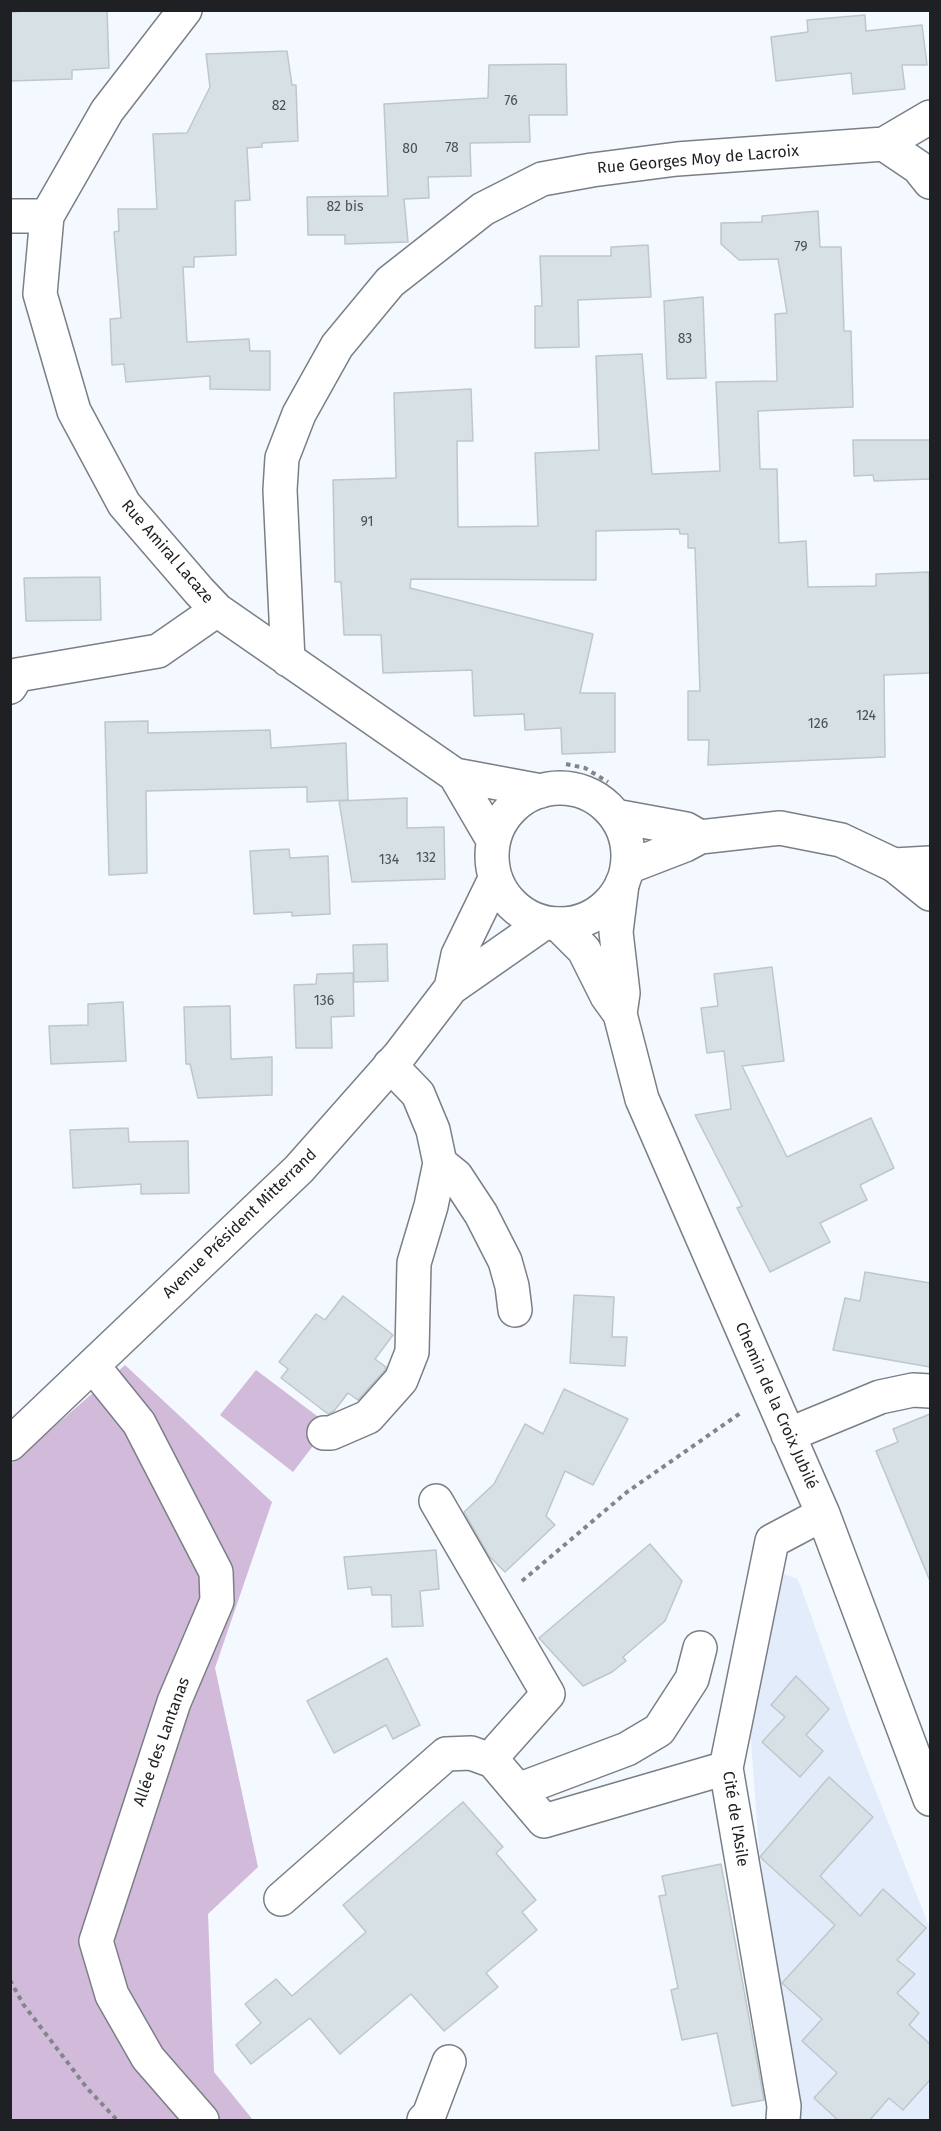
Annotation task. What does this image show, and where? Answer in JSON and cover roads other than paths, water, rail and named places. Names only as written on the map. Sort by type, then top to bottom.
[{"type":"street","name":"Rue Amiral Lacaze","points":[[185,10],[107,111],[47,216],[40,294],[74,411],[124,504],[217,610],[454,775],[493,840]]},
{"type":"street","points":[[930,117],[884,144],[918,167],[930,182]]},
{"type":"street","name":"Rue Georges Moy de Lacroix","points":[[288,660],[280,490],[282,458],[299,414],[338,346],[390,282],[483,209],[542,179],[676,159],[884,144]]},
{"type":"street","points":[[10,216],[47,216]]},
{"type":"street","points":[[10,687],[17,675],[158,651],[217,610]]},
{"type":"street","name":"Rue Amiral Lacaze","points":[[454,775],[548,778]]},
{"type":"street","points":[[615,800],[628,849],[625,875],[612,901],[597,914],[578,922],[551,924],[514,907],[503,895],[495,879],[491,859],[493,840],[503,818],[519,801],[548,778],[561,788],[582,791],[601,801],[615,800],[700,837]]},
{"type":"street","points":[[625,875],[700,837],[780,828],[841,840],[894,865],[930,894]]},
{"type":"street","points":[[894,865],[930,863]]},
{"type":"street","name":"Chemin de la Croix Jubilé","points":[[620,1014],[623,993],[616,932],[625,875]]},
{"type":"street","name":"Avenue Président Mitterrand","points":[[451,988],[458,955],[495,879]]},
{"type":"street","name":"Chemin de la Croix Jubilé","points":[[551,924],[584,950],[607,996],[620,1014],[642,1099],[824,1514],[930,1799]]},
{"type":"street","name":"Avenue Président Mitterrand","points":[[10,1444],[299,1169],[390,1065],[451,988],[551,924]]},
{"type":"street","points":[[324,1433],[331,1433],[368,1417],[401,1380],[412,1352],[414,1263],[431,1206],[440,1163],[433,1130],[418,1094],[390,1065]]},
{"type":"street","points":[[440,1163],[456,1176],[481,1214],[505,1261],[512,1286],[515,1310]]},
{"type":"street","name":"Allée des Lantanas","points":[[93,1366],[139,1424],[216,1572],[217,1601],[174,1702],[96,1941],[112,1995],[148,2058],[202,2121]]},
{"type":"street","points":[[788,1435],[880,1397],[913,1390],[930,1390]]},
{"type":"street","points":[[436,1502],[548,1694],[499,1749],[493,1761]]},
{"type":"street","name":"Cité de l'Asile","points":[[783,2121],[784,2106],[726,1768],[772,1541],[824,1514]]},
{"type":"street","points":[[518,1790],[627,1749],[659,1730],[692,1679],[700,1648]]},
{"type":"street","points":[[280,1899],[446,1754],[471,1753],[493,1761],[544,1821],[726,1768]]},
{"type":"street","points":[[424,2121],[429,2115],[449,2062]]}]
